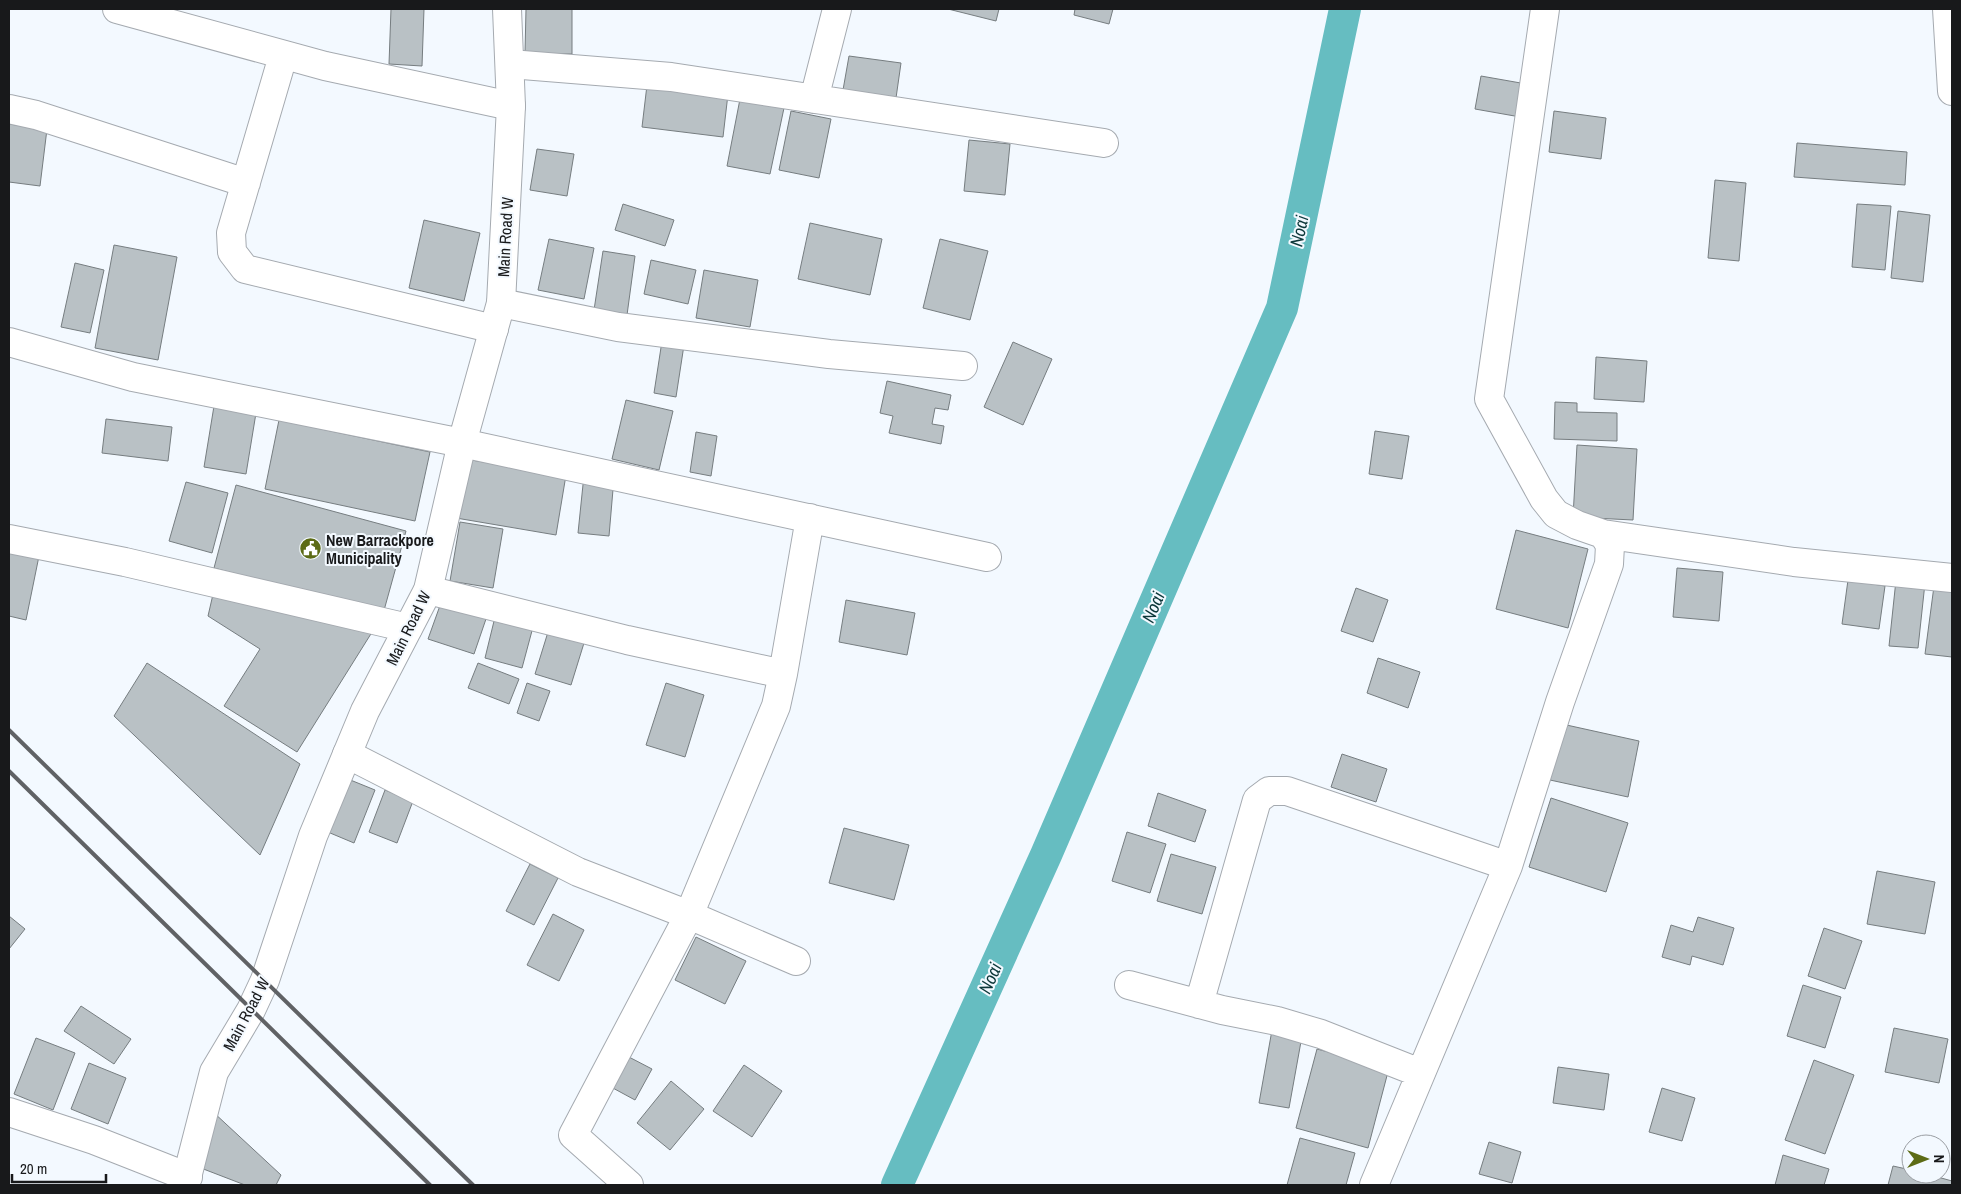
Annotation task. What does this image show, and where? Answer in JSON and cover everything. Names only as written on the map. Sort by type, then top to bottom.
[{"type":"street","points":[[116,9],[194,29],[283,56],[511,106]]},
{"type":"street","name":"Main Road W","points":[[193,1182],[214,1072],[251,1010],[266,980],[313,836],[347,754],[365,712],[428,590],[462,443],[501,303],[511,106],[507,9]]},
{"type":"street","points":[[814,99],[836,9]]},
{"type":"street","points":[[1545,9],[1489,398],[1544,499],[1556,514],[1577,525],[1603,534],[1794,562],[1952,578]]},
{"type":"street","points":[[1947,9],[1952,92]]},
{"type":"street","points":[[283,56],[231,233],[232,252],[245,269],[494,329]]},
{"type":"street","points":[[510,64],[671,77],[1104,143]]},
{"type":"street","points":[[9,109],[246,183]]},
{"type":"street","points":[[501,303],[618,327],[830,354],[963,366]]},
{"type":"street","points":[[9,342],[133,377],[462,443],[987,557]]},
{"type":"street","points":[[629,1185],[573,1135],[689,915],[776,706],[810,518]]},
{"type":"street","points":[[1374,1185],[1508,866],[1560,702],[1609,564],[1610,545],[1603,534]]},
{"type":"street","points":[[9,538],[125,562],[408,628]]},
{"type":"street","points":[[428,590],[627,640],[783,674]]},
{"type":"street","points":[[347,754],[578,872],[689,915],[796,961]]},
{"type":"street","points":[[1199,1004],[1256,800],[1269,791],[1287,791],[1508,866]]},
{"type":"street","points":[[1129,985],[1199,1004],[1277,1021],[1321,1034],[1420,1073]]},
{"type":"street","points":[[9,1112],[94,1140],[193,1182]]},
{"type":"building","points":[[391,9],[424,9],[422,66],[389,64]]},
{"type":"building","points":[[526,9],[572,9],[572,54],[525,53]]},
{"type":"building","points":[[948,9],[999,9],[996,21]]},
{"type":"building","points":[[1075,9],[1113,9],[1109,24],[1074,15]]},
{"type":"building","points":[[849,56],[901,63],[896,98],[843,90]]},
{"type":"building","points":[[1481,76],[1532,85],[1526,118],[1475,109]]},
{"type":"building","points":[[647,85],[728,94],[723,137],[642,127]]},
{"type":"building","points":[[740,99],[784,108],[770,174],[727,166]]},
{"type":"building","points":[[791,111],[831,119],[819,178],[779,170]]},
{"type":"building","points":[[1554,111],[1606,118],[1601,159],[1549,152]]},
{"type":"building","points":[[9,124],[47,129],[40,186],[9,182]]},
{"type":"building","points":[[969,140],[1010,144],[1005,195],[964,191]]},
{"type":"building","points":[[1797,143],[1907,152],[1905,185],[1794,177]]},
{"type":"building","points":[[537,149],[574,154],[567,196],[530,190]]},
{"type":"building","points":[[1715,180],[1746,183],[1739,261],[1708,258]]},
{"type":"building","points":[[623,204],[674,220],[665,246],[615,230]]},
{"type":"building","points":[[1857,204],[1891,206],[1885,270],[1852,267]]},
{"type":"building","points":[[1898,211],[1930,215],[1923,282],[1891,278]]},
{"type":"building","points":[[424,220],[480,233],[464,301],[409,288]]},
{"type":"building","points":[[810,223],[882,239],[870,295],[798,279]]},
{"type":"building","points":[[549,239],[594,248],[584,299],[538,290]]},
{"type":"building","points":[[940,239],[988,251],[970,320],[923,308]]},
{"type":"building","points":[[114,245],[177,257],[158,360],[95,348]]},
{"type":"building","points":[[603,251],[635,256],[627,315],[594,310]]},
{"type":"building","points":[[651,260],[696,270],[688,304],[644,294]]},
{"type":"building","points":[[75,263],[104,270],[90,333],[61,327]]},
{"type":"building","points":[[704,270],[758,280],[750,327],[696,318]]},
{"type":"building","points":[[662,341],[684,345],[676,397],[654,393]]},
{"type":"building","points":[[1013,342],[1052,359],[1023,425],[984,407]]},
{"type":"building","points":[[1596,357],[1647,361],[1644,402],[1594,399]]},
{"type":"building","points":[[887,381],[951,395],[948,410],[935,408],[932,424],[944,426],[941,444],[889,433],[893,416],[880,413]]},
{"type":"building","points":[[626,400],[673,411],[659,470],[612,459]]},
{"type":"building","points":[[1555,402],[1577,403],[1577,412],[1617,413],[1617,441],[1554,439]]},
{"type":"building","points":[[214,406],[256,413],[246,474],[204,467]]},
{"type":"building","points":[[106,419],[172,427],[168,461],[102,453]]},
{"type":"building","points":[[279,420],[430,452],[415,521],[265,489]]},
{"type":"building","points":[[1375,431],[1409,436],[1402,479],[1369,474]]},
{"type":"building","points":[[696,432],[717,436],[711,476],[690,472]]},
{"type":"building","points":[[1577,445],[1637,449],[1633,520],[1573,517]]},
{"type":"building","points":[[465,459],[566,475],[556,535],[456,518]]},
{"type":"building","points":[[584,475],[614,478],[609,536],[578,533]]},
{"type":"building","points":[[186,482],[228,493],[212,553],[169,541]]},
{"type":"building","name":"New Barrackpore Municipality","points":[[236,485],[406,531],[383,614],[214,568]]},
{"type":"building","points":[[460,522],[503,529],[493,588],[450,581]]},
{"type":"building","points":[[1516,530],[1588,549],[1568,628],[1496,609]]},
{"type":"building","points":[[9,550],[39,556],[26,620],[9,616]]},
{"type":"building","points":[[1677,568],[1723,572],[1719,621],[1673,617]]},
{"type":"building","points":[[1848,580],[1885,586],[1879,629],[1842,624]]},
{"type":"building","points":[[1896,580],[1925,583],[1918,648],[1889,646]]},
{"type":"building","points":[[1934,586],[1952,589],[1952,657],[1925,654]]},
{"type":"building","points":[[1356,588],[1388,600],[1373,642],[1341,631]]},
{"type":"building","points":[[214,590],[374,629],[297,752],[224,706],[260,649],[208,616]]},
{"type":"building","points":[[442,600],[487,616],[474,654],[428,639]]},
{"type":"building","points":[[846,600],[915,613],[907,655],[839,642]]},
{"type":"building","points":[[495,617],[533,627],[522,668],[485,658]]},
{"type":"building","points":[[548,632],[584,643],[571,685],[535,674]]},
{"type":"building","points":[[1378,658],[1420,672],[1408,708],[1367,693]]},
{"type":"building","points":[[147,663],[300,764],[260,855],[114,716]]},
{"type":"building","points":[[478,663],[519,679],[509,704],[468,688]]},
{"type":"building","points":[[527,683],[550,691],[539,721],[517,713]]},
{"type":"building","points":[[666,683],[704,695],[685,757],[646,745]]},
{"type":"building","points":[[1562,724],[1639,741],[1628,797],[1550,780]]},
{"type":"building","points":[[1342,754],[1387,769],[1376,802],[1331,787]]},
{"type":"building","points":[[343,777],[375,790],[354,843],[323,830]]},
{"type":"building","points":[[385,790],[413,801],[397,843],[369,832]]},
{"type":"building","points":[[1158,793],[1206,810],[1195,842],[1148,826]]},
{"type":"building","points":[[1551,798],[1628,823],[1606,892],[1529,867]]},
{"type":"building","points":[[844,828],[909,845],[894,900],[829,883]]},
{"type":"building","points":[[1127,832],[1166,844],[1150,893],[1112,881]]},
{"type":"building","points":[[1171,854],[1216,867],[1202,914],[1157,901]]},
{"type":"building","points":[[530,864],[558,878],[534,925],[506,911]]},
{"type":"building","points":[[1877,871],[1935,882],[1925,934],[1867,924]]},
{"type":"building","points":[[553,914],[584,930],[559,981],[527,965]]},
{"type":"building","points":[[9,916],[25,929],[9,949]]},
{"type":"building","points":[[1698,917],[1734,928],[1723,965],[1692,956],[1690,965],[1662,957],[1671,925],[1693,932]]},
{"type":"building","points":[[1824,928],[1862,941],[1845,989],[1808,976]]},
{"type":"building","points":[[696,937],[746,961],[725,1004],[675,980]]},
{"type":"building","points":[[1803,985],[1841,997],[1825,1048],[1787,1036]]},
{"type":"building","points":[[81,1006],[131,1039],[114,1064],[64,1031]]},
{"type":"building","points":[[1894,1028],[1948,1039],[1939,1083],[1885,1072]]},
{"type":"building","points":[[1272,1030],[1302,1036],[1289,1108],[1259,1103]]},
{"type":"building","points":[[36,1038],[75,1053],[53,1110],[14,1094]]},
{"type":"building","points":[[1317,1049],[1389,1068],[1368,1148],[1296,1128]]},
{"type":"building","points":[[627,1056],[652,1069],[635,1100],[611,1087]]},
{"type":"building","points":[[1814,1060],[1854,1075],[1825,1154],[1785,1140]]},
{"type":"building","points":[[89,1063],[126,1078],[108,1124],[71,1109]]},
{"type":"building","points":[[744,1065],[782,1091],[752,1137],[713,1111]]},
{"type":"building","points":[[1558,1067],[1609,1074],[1604,1110],[1553,1103]]},
{"type":"building","points":[[671,1081],[704,1109],[670,1150],[637,1123]]},
{"type":"building","points":[[1662,1088],[1695,1098],[1682,1141],[1649,1132]]},
{"type":"building","points":[[212,1111],[281,1175],[276,1185],[245,1185],[193,1165]]},
{"type":"building","points":[[1300,1138],[1355,1153],[1346,1185],[1287,1185]]},
{"type":"building","points":[[1489,1142],[1521,1152],[1512,1183],[1479,1174]]},
{"type":"building","points":[[1783,1155],[1829,1169],[1824,1185],[1775,1185]]},
{"type":"building","points":[[1893,1166],[1901,1168],[1901,1184],[1951,1184],[1952,1181],[1952,1185],[1888,1185]]},
{"type":"waterway","name":"Noai","points":[[897,1185],[1046,855],[1282,308],[1345,9]]},
{"type":"railway","points":[[9,730],[473,1185]]},
{"type":"railway","points":[[9,771],[430,1185]]},
{"type":"place","name":"New Barrackpore Municipality","points":[[310,549]]}]
